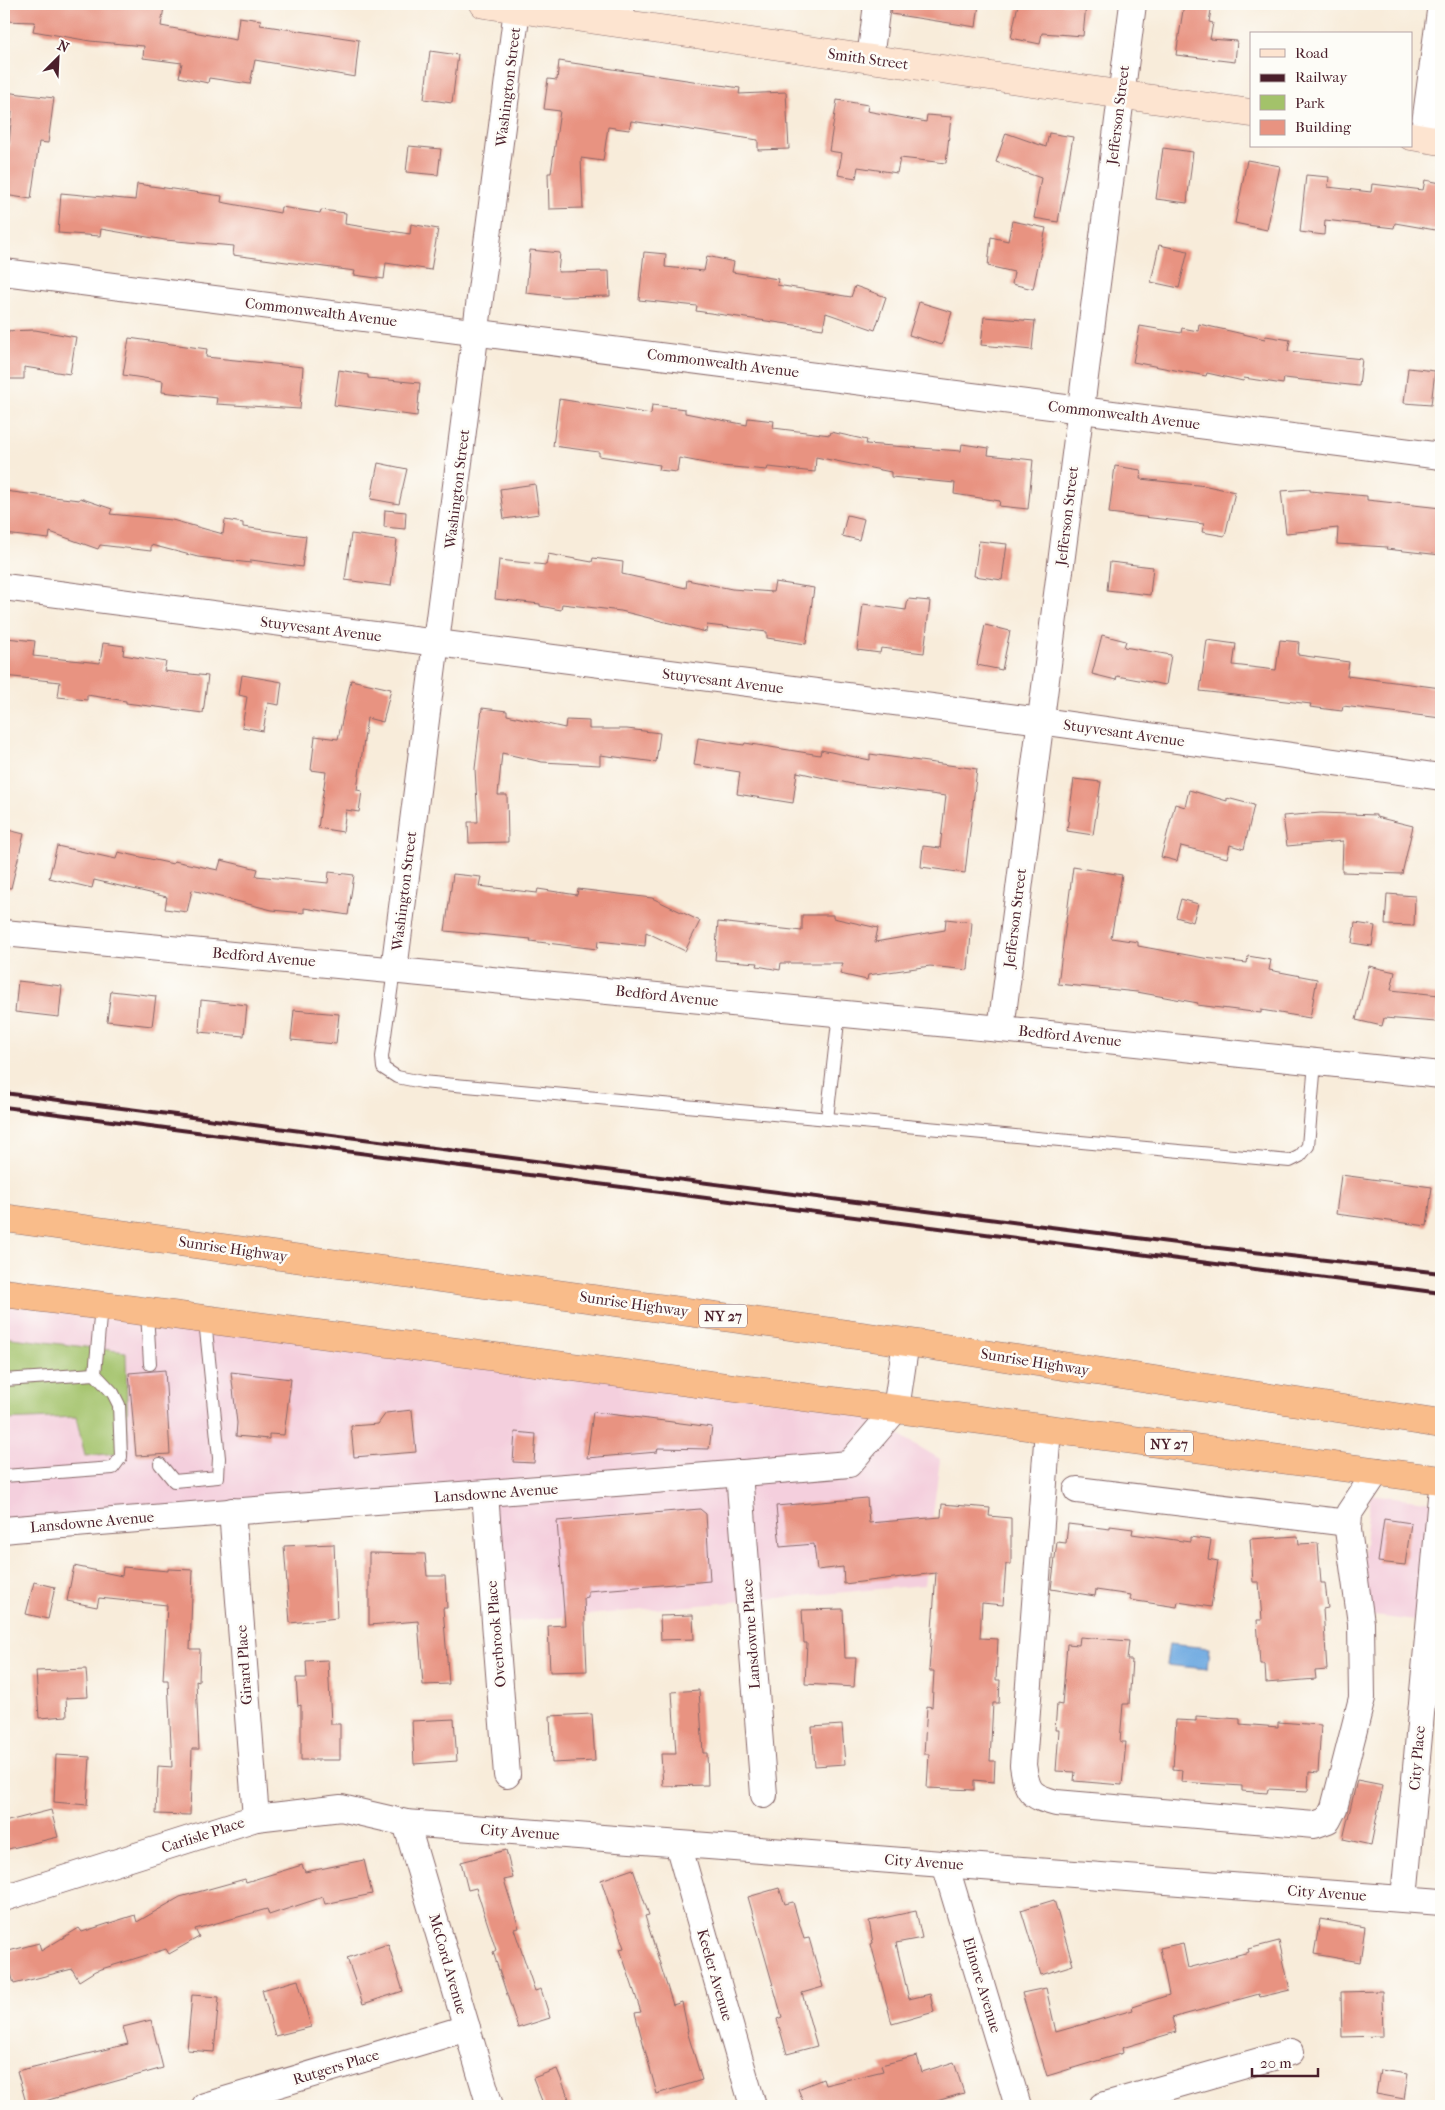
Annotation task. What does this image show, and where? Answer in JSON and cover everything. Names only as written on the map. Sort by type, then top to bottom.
[{"type":"highway","name":"Sunrise Highway","points":[[4,1218],[906,1342],[1441,1424]]},
{"type":"highway","name":"NY 27","points":[[4,1294],[1441,1480]]},
{"type":"street","name":"Smith Street","points":[[484,4],[517,9],[621,13],[870,59],[1250,113]]},
{"type":"street","points":[[870,59],[877,4]]},
{"type":"street","name":"Jefferson Street","points":[[1001,1029],[1133,4]]},
{"type":"street","points":[[1425,138],[1441,4]]},
{"type":"street","name":"Washington Street","points":[[394,970],[517,9]]},
{"type":"street","name":"Commonwealth Avenue","points":[[4,272],[1441,456]]},
{"type":"street","name":"Stuyvesant Avenue","points":[[4,588],[1040,721],[1441,777]]},
{"type":"street","name":"Bedford Avenue","points":[[4,933],[1001,1029],[1441,1075]]},
{"type":"street","points":[[896,1409],[906,1342]]},
{"type":"street","name":"Lansdowne Avenue","points":[[4,1530],[232,1511],[485,1494],[849,1464],[896,1409]]},
{"type":"street","points":[[1048,1429],[1023,1765],[1026,1785],[1038,1798],[1056,1803],[1314,1825],[1328,1820],[1334,1808],[1362,1698],[1361,1623],[1348,1523],[1349,1513],[1377,1471]]},
{"type":"street","name":"Lansdowne Place","points":[[739,1474],[764,1795]]},
{"type":"street","points":[[1077,1490],[1348,1523]]},
{"type":"street","name":"Overbrook Place","points":[[485,1494],[507,1775]]},
{"type":"street","name":"City Place","points":[[1404,1898],[1441,1497]]},
{"type":"street","name":"Girard Place","points":[[232,1511],[256,1818]]},
{"type":"street","name":"Carlisle Place","points":[[4,1898],[256,1818],[341,1808],[406,1823]]},
{"type":"street","name":"City Avenue","points":[[406,1823],[1441,1902]]},
{"type":"street","name":"McCord Avenue","points":[[406,1823],[490,2106]]},
{"type":"street","name":"Keeler Avenue","points":[[678,1844],[753,2106]]},
{"type":"street","name":"Elinore Avenue","points":[[945,1864],[1018,2106]]},
{"type":"street","name":"Rutgers Place","points":[[205,2106],[467,2028]]},
{"type":"street","points":[[1102,2106],[1291,2052]]},
{"type":"lane","points":[[394,970],[382,1057],[384,1068],[397,1077],[432,1083],[1290,1162],[1300,1156],[1308,1146],[1322,1062]]},
{"type":"lane","points":[[827,1119],[839,1013]]},
{"type":"lane","points":[[4,1476],[113,1468],[121,1457],[119,1405],[113,1393],[95,1374],[101,1306]]},
{"type":"lane","points":[[147,1312],[150,1364]]},
{"type":"lane","points":[[160,1464],[174,1481],[218,1477],[219,1458],[205,1320]]},
{"type":"lane","points":[[4,1380],[95,1374]]},
{"type":"lane","points":[[1407,1419],[1441,1414]]},
{"type":"shaded area","points":[[4,1299],[859,1411],[940,1459],[924,1585],[497,1623],[488,1497],[4,1532]]},
{"type":"shaded area","points":[[1370,1494],[1441,1503],[1441,1624],[1358,1614]]},
{"type":"green space","points":[[4,1337],[126,1352],[128,1452],[85,1456],[76,1417],[4,1420]]},
{"type":"water","points":[[1169,1644],[1209,1648],[1207,1669],[1166,1665]]},
{"type":"building","points":[[4,4],[142,4],[164,7],[161,26],[236,40],[239,17],[261,20],[260,25],[359,40],[355,77],[255,60],[250,84],[209,78],[208,83],[179,77],[182,63],[143,58],[144,46],[90,41],[33,31],[35,22],[4,21]]},
{"type":"building","points":[[892,4],[979,4],[976,27],[891,14]]},
{"type":"building","points":[[1018,4],[1086,4],[1083,36],[1042,33],[1040,44],[1011,38]]},
{"type":"building","points":[[1184,4],[1212,4],[1209,22],[1213,23],[1210,39],[1237,41],[1235,62],[1176,55]]},
{"type":"building","points":[[430,51],[458,55],[452,103],[424,99]]},
{"type":"building","points":[[559,61],[740,88],[739,94],[786,92],[789,149],[758,150],[758,140],[631,121],[629,130],[608,127],[603,161],[581,158],[583,208],[549,209],[548,173],[551,173],[560,111],[544,109],[548,79],[557,80]]},
{"type":"building","points":[[4,92],[54,98],[48,143],[39,142],[31,199],[4,195],[12,112],[4,111]]},
{"type":"building","points":[[837,100],[868,105],[867,111],[926,122],[927,115],[951,117],[946,163],[900,158],[897,173],[858,167],[856,178],[838,175],[842,153],[829,151]]},
{"type":"building","points":[[1006,133],[1046,147],[1049,133],[1073,137],[1058,222],[1034,218],[1041,178],[996,162]]},
{"type":"building","points":[[409,146],[441,149],[438,175],[406,172]]},
{"type":"building","points":[[1163,148],[1193,152],[1187,203],[1156,199]]},
{"type":"building","points":[[1247,160],[1280,166],[1267,230],[1235,223]]},
{"type":"building","points":[[1306,175],[1329,177],[1328,187],[1371,192],[1372,184],[1423,190],[1425,180],[1441,183],[1441,231],[1395,223],[1394,228],[1325,220],[1324,235],[1300,232]]},
{"type":"building","points":[[137,184],[222,196],[221,202],[280,213],[281,207],[320,213],[321,210],[346,213],[345,224],[410,234],[411,224],[438,229],[431,270],[386,263],[384,279],[354,275],[355,271],[233,255],[234,246],[165,240],[101,229],[100,236],[58,233],[61,193],[135,200]]},
{"type":"building","points":[[1012,221],[1046,228],[1033,289],[1012,284],[1014,272],[988,266],[991,237],[1008,241]]},
{"type":"building","points":[[1159,245],[1188,251],[1179,288],[1151,282]]},
{"type":"building","points":[[530,250],[560,253],[558,272],[609,271],[610,296],[563,297],[526,293]]},
{"type":"building","points":[[644,252],[666,254],[665,267],[704,271],[707,256],[734,262],[732,272],[778,279],[777,285],[851,297],[855,286],[886,297],[875,330],[826,313],[823,329],[696,311],[697,306],[639,300]]},
{"type":"building","points":[[919,302],[952,312],[942,345],[909,335]]},
{"type":"building","points":[[984,317],[1035,321],[1032,350],[981,345]]},
{"type":"building","points":[[1199,324],[1265,339],[1266,336],[1290,340],[1288,351],[1362,359],[1359,386],[1284,378],[1283,384],[1244,378],[1243,381],[1207,373],[1206,376],[1133,362],[1140,326],[1181,333],[1182,328],[1198,331]]},
{"type":"building","points":[[35,330],[76,337],[70,374],[24,367],[24,379],[4,379],[4,331]]},
{"type":"building","points":[[129,338],[207,349],[206,357],[303,367],[300,409],[216,404],[217,398],[162,392],[163,381],[123,375]]},
{"type":"building","points":[[1408,368],[1435,371],[1431,405],[1404,403]]},
{"type":"building","points":[[339,370],[368,375],[368,378],[420,383],[417,416],[334,405]]},
{"type":"building","points":[[559,399],[651,414],[652,405],[685,409],[685,413],[747,425],[748,418],[774,421],[773,428],[830,435],[831,432],[867,440],[866,444],[961,451],[962,444],[989,448],[988,455],[1033,460],[1028,509],[999,506],[1000,501],[954,494],[955,483],[891,477],[891,472],[816,457],[815,472],[768,467],[767,470],[721,466],[679,458],[677,472],[659,470],[660,465],[599,456],[599,452],[553,446]]},
{"type":"building","points":[[378,463],[407,469],[399,504],[371,499]]},
{"type":"building","points":[[1115,466],[1141,470],[1140,479],[1207,486],[1235,492],[1225,536],[1202,532],[1204,524],[1109,513]]},
{"type":"building","points":[[535,484],[539,514],[504,519],[500,489]]},
{"type":"building","points":[[1310,489],[1310,491],[1367,496],[1367,500],[1441,508],[1441,555],[1386,549],[1387,547],[1337,544],[1338,528],[1286,533],[1281,491]]},
{"type":"building","points":[[4,491],[79,500],[80,498],[112,509],[110,514],[172,520],[223,534],[225,520],[243,523],[243,527],[306,536],[302,567],[251,560],[251,563],[198,557],[151,545],[151,551],[100,545],[98,549],[50,532],[49,539],[4,534]]},
{"type":"building","points":[[385,510],[406,512],[405,529],[384,527]]},
{"type":"building","points":[[847,515],[864,519],[859,540],[842,536]]},
{"type":"building","points":[[351,534],[397,540],[391,586],[345,580]]},
{"type":"building","points":[[979,541],[1007,544],[1002,580],[974,576]]},
{"type":"building","points":[[548,554],[592,562],[593,558],[623,562],[622,574],[686,588],[687,580],[732,589],[773,592],[775,582],[814,588],[806,644],[767,638],[767,632],[707,625],[706,632],[621,611],[562,604],[561,610],[540,606],[540,604],[495,599],[499,560],[546,565]]},
{"type":"building","points":[[1110,562],[1153,567],[1150,595],[1107,590]]},
{"type":"building","points":[[908,599],[930,601],[924,653],[881,648],[880,653],[857,650],[863,604],[906,610]]},
{"type":"building","points":[[985,625],[1010,631],[1002,670],[977,665]]},
{"type":"building","points":[[1102,635],[1126,641],[1124,647],[1171,655],[1166,685],[1117,676],[1116,680],[1092,674]]},
{"type":"building","points":[[6,638],[35,641],[33,656],[100,663],[103,643],[124,646],[123,655],[166,662],[164,671],[208,676],[203,713],[126,703],[126,701],[87,695],[87,700],[58,697],[60,682],[4,676]]},
{"type":"building","points":[[1207,640],[1236,644],[1233,665],[1276,670],[1280,640],[1299,642],[1298,655],[1349,662],[1347,676],[1441,688],[1441,718],[1343,706],[1342,711],[1310,707],[1311,704],[1200,691]]},
{"type":"building","points":[[242,675],[282,682],[279,705],[268,703],[263,731],[242,727],[247,697],[239,695]]},
{"type":"building","points":[[351,680],[391,689],[383,722],[367,718],[357,790],[362,791],[359,812],[346,810],[343,832],[318,828],[326,772],[311,770],[315,736],[338,739]]},
{"type":"building","points":[[482,708],[507,711],[507,715],[565,728],[566,720],[589,721],[589,729],[627,729],[660,733],[656,762],[600,755],[600,765],[542,762],[502,753],[498,795],[507,795],[508,842],[469,843],[468,822],[478,822],[475,769]]},
{"type":"building","points":[[698,738],[744,745],[745,743],[820,755],[821,750],[870,760],[870,754],[977,769],[965,873],[921,867],[923,846],[940,848],[946,796],[852,784],[797,772],[793,803],[737,794],[740,772],[694,765]]},
{"type":"building","points":[[1074,779],[1101,782],[1093,835],[1067,831]]},
{"type":"building","points":[[1189,790],[1227,801],[1227,798],[1254,805],[1244,849],[1230,845],[1227,858],[1181,846],[1177,861],[1161,857],[1175,804],[1185,807]]},
{"type":"building","points":[[1321,813],[1376,815],[1376,817],[1413,826],[1402,874],[1342,872],[1343,841],[1287,846],[1283,816]]},
{"type":"building","points":[[4,829],[24,834],[11,888],[4,887]]},
{"type":"building","points":[[57,846],[116,859],[118,852],[173,864],[174,861],[218,870],[221,860],[258,869],[256,876],[328,883],[329,872],[354,875],[348,915],[304,908],[304,913],[272,910],[192,890],[187,912],[165,909],[167,897],[94,880],[92,888],[49,878]]},
{"type":"building","points":[[1073,867],[1122,875],[1111,938],[1138,942],[1138,946],[1204,958],[1247,963],[1248,956],[1271,960],[1269,970],[1317,979],[1310,1018],[1261,1010],[1261,1013],[1197,1005],[1198,1003],[1137,992],[1058,984]]},
{"type":"building","points":[[453,874],[481,877],[479,886],[537,893],[538,889],[577,895],[578,889],[652,898],[700,921],[685,951],[646,932],[645,946],[598,941],[597,949],[530,941],[531,939],[445,931]]},
{"type":"building","points":[[1387,894],[1415,896],[1414,926],[1385,925]]},
{"type":"building","points":[[1181,899],[1198,904],[1193,922],[1176,917]]},
{"type":"building","points":[[802,915],[833,915],[833,918],[878,928],[875,942],[945,930],[946,919],[972,922],[968,970],[930,966],[868,975],[867,980],[840,974],[843,963],[781,963],[780,970],[757,966],[758,963],[715,960],[718,922],[802,931]]},
{"type":"building","points":[[1355,923],[1375,926],[1372,946],[1352,943]]},
{"type":"building","points":[[1369,966],[1395,972],[1391,990],[1439,995],[1436,1022],[1384,1018],[1382,1026],[1356,1020]]},
{"type":"building","points":[[18,981],[62,986],[59,1017],[15,1012]]},
{"type":"building","points":[[111,991],[156,996],[152,1026],[107,1021]]},
{"type":"building","points":[[201,1000],[247,1005],[244,1036],[199,1032]]},
{"type":"building","points":[[294,1010],[339,1014],[336,1044],[291,1040]]},
{"type":"building","points":[[1341,1175],[1432,1187],[1427,1226],[1336,1214]]},
{"type":"building","points":[[165,1370],[170,1454],[136,1456],[129,1373]]},
{"type":"building","points":[[231,1372],[291,1379],[284,1435],[269,1434],[269,1439],[236,1436],[237,1423]]},
{"type":"building","points":[[412,1410],[416,1452],[354,1457],[351,1426],[378,1424],[386,1413]]},
{"type":"building","points":[[593,1412],[712,1427],[709,1449],[658,1448],[657,1452],[587,1458]]},
{"type":"building","points":[[515,1432],[536,1434],[534,1463],[513,1462]]},
{"type":"building","points":[[867,1498],[869,1523],[941,1517],[942,1504],[990,1508],[989,1516],[1011,1518],[1011,1564],[1006,1564],[1003,1605],[982,1603],[980,1638],[998,1639],[996,1680],[1000,1680],[999,1703],[993,1703],[990,1761],[995,1761],[994,1782],[974,1780],[974,1790],[927,1788],[929,1754],[924,1754],[927,1706],[932,1707],[934,1671],[929,1671],[936,1573],[844,1584],[843,1567],[817,1570],[814,1544],[780,1547],[776,1506]]},
{"type":"building","points":[[700,1509],[706,1514],[710,1581],[588,1591],[588,1597],[584,1598],[587,1671],[550,1672],[548,1626],[565,1625],[557,1521]]},
{"type":"building","points":[[1384,1519],[1411,1523],[1405,1565],[1378,1562]]},
{"type":"building","points":[[1068,1524],[1110,1529],[1110,1526],[1133,1529],[1132,1534],[1190,1542],[1190,1537],[1211,1540],[1208,1559],[1218,1561],[1211,1607],[1178,1602],[1177,1607],[1130,1600],[1131,1595],[1096,1590],[1095,1596],[1051,1589],[1057,1542],[1066,1543]]},
{"type":"building","points":[[1298,1536],[1299,1544],[1318,1543],[1321,1583],[1325,1583],[1328,1608],[1323,1609],[1327,1670],[1315,1671],[1316,1679],[1266,1683],[1265,1664],[1260,1664],[1257,1620],[1262,1620],[1259,1582],[1253,1582],[1250,1539]]},
{"type":"building","points":[[334,1544],[337,1618],[290,1623],[284,1546]]},
{"type":"building","points":[[369,1553],[425,1554],[427,1576],[445,1576],[447,1608],[443,1608],[449,1684],[423,1685],[418,1621],[369,1625]]},
{"type":"building","points":[[74,1566],[122,1576],[123,1567],[168,1571],[168,1569],[193,1570],[190,1649],[200,1649],[199,1681],[196,1680],[199,1749],[192,1749],[190,1815],[156,1814],[158,1766],[172,1767],[168,1680],[163,1680],[167,1605],[99,1598],[97,1607],[67,1601]]},
{"type":"building","points":[[34,1582],[55,1587],[48,1619],[26,1614]]},
{"type":"building","points":[[843,1609],[845,1658],[856,1658],[854,1687],[805,1684],[807,1643],[804,1643],[802,1610]]},
{"type":"building","points":[[693,1615],[694,1639],[661,1640],[660,1616]]},
{"type":"building","points":[[1080,1637],[1129,1641],[1127,1660],[1132,1660],[1129,1704],[1123,1704],[1120,1742],[1126,1742],[1122,1785],[1074,1781],[1075,1772],[1056,1771],[1059,1730],[1055,1730],[1057,1704],[1062,1705],[1067,1644],[1079,1645]]},
{"type":"building","points":[[328,1660],[331,1724],[340,1724],[340,1760],[301,1760],[301,1705],[298,1706],[296,1678],[307,1678],[306,1661]]},
{"type":"building","points":[[86,1669],[88,1697],[66,1698],[67,1716],[39,1718],[36,1671]]},
{"type":"building","points":[[699,1690],[703,1753],[707,1753],[708,1785],[663,1786],[661,1754],[676,1754],[672,1692]]},
{"type":"building","points":[[592,1714],[595,1761],[552,1763],[550,1716]]},
{"type":"building","points":[[1196,1716],[1240,1719],[1240,1724],[1278,1727],[1278,1722],[1321,1725],[1318,1773],[1309,1772],[1308,1791],[1268,1789],[1267,1793],[1242,1791],[1242,1786],[1181,1782],[1182,1770],[1173,1769],[1176,1720],[1196,1721]]},
{"type":"building","points":[[454,1719],[457,1761],[414,1764],[412,1721]]},
{"type":"building","points":[[842,1725],[845,1764],[815,1766],[812,1727]]},
{"type":"building","points":[[56,1755],[90,1757],[87,1805],[54,1802]]},
{"type":"building","points":[[1357,1780],[1383,1785],[1371,1845],[1343,1839]]},
{"type":"building","points":[[51,1810],[58,1837],[4,1850],[4,1822]]},
{"type":"building","points":[[506,1850],[513,1878],[504,1880],[519,1928],[514,1929],[535,1991],[541,1989],[550,2018],[518,2028],[493,1952],[496,1950],[476,1888],[468,1890],[461,1862]]},
{"type":"building","points":[[364,1860],[372,1894],[325,1904],[323,1897],[269,1915],[267,1909],[195,1929],[199,1937],[169,1954],[166,1949],[95,1971],[79,1981],[72,1969],[14,1984],[5,1952],[39,1943],[41,1951],[79,1928],[82,1932],[135,1915],[137,1922],[180,1897],[245,1879],[246,1882],[302,1865],[305,1872]]},
{"type":"building","points":[[633,1869],[649,1915],[645,1916],[673,2005],[682,2002],[687,2031],[702,2080],[657,2094],[635,2013],[641,2012],[620,1949],[624,1948],[601,1880]]},
{"type":"building","points":[[779,1888],[785,1904],[793,1902],[804,1939],[809,1938],[823,1987],[802,1993],[817,2046],[787,2054],[777,2019],[782,2017],[748,1897]]},
{"type":"building","points":[[1054,1900],[1073,1965],[1041,1975],[1021,1910]]},
{"type":"building","points":[[916,1911],[922,1938],[896,1943],[909,1999],[930,1994],[934,2012],[892,2024],[871,1944],[873,1943],[869,1921]]},
{"type":"building","points":[[1320,1919],[1365,1927],[1360,1962],[1314,1954]]},
{"type":"building","points":[[1279,1941],[1290,1990],[1260,1997],[1259,1994],[1172,2018],[1176,2032],[1122,2048],[1123,2053],[1047,2076],[1022,1993],[1046,1988],[1056,2032],[1133,2010],[1132,2007],[1169,1995],[1160,1948],[1183,1943],[1188,1968],[1249,1952],[1248,1949]]},
{"type":"building","points":[[388,1944],[403,1991],[363,2004],[347,1958]]},
{"type":"building","points":[[298,1980],[311,2027],[275,2036],[262,1990]]},
{"type":"building","points":[[1382,1991],[1383,2036],[1342,2037],[1341,1992]]},
{"type":"building","points":[[192,1995],[219,1997],[214,2052],[187,2050]]},
{"type":"building","points":[[151,2020],[163,2068],[27,2106],[17,2071],[128,2044],[123,2027]]},
{"type":"building","points":[[917,2056],[922,2072],[954,2062],[964,2093],[920,2106],[805,2106],[798,2089],[823,2079],[825,2085],[883,2071],[881,2065]]},
{"type":"building","points":[[557,2069],[572,2106],[544,2106],[533,2078]]},
{"type":"building","points":[[1380,2070],[1408,2074],[1404,2099],[1376,2094]]},
{"type":"railway","points":[[4,1093],[1192,1245],[1441,1273]]},
{"type":"railway","points":[[4,1107],[1441,1293]]}]
